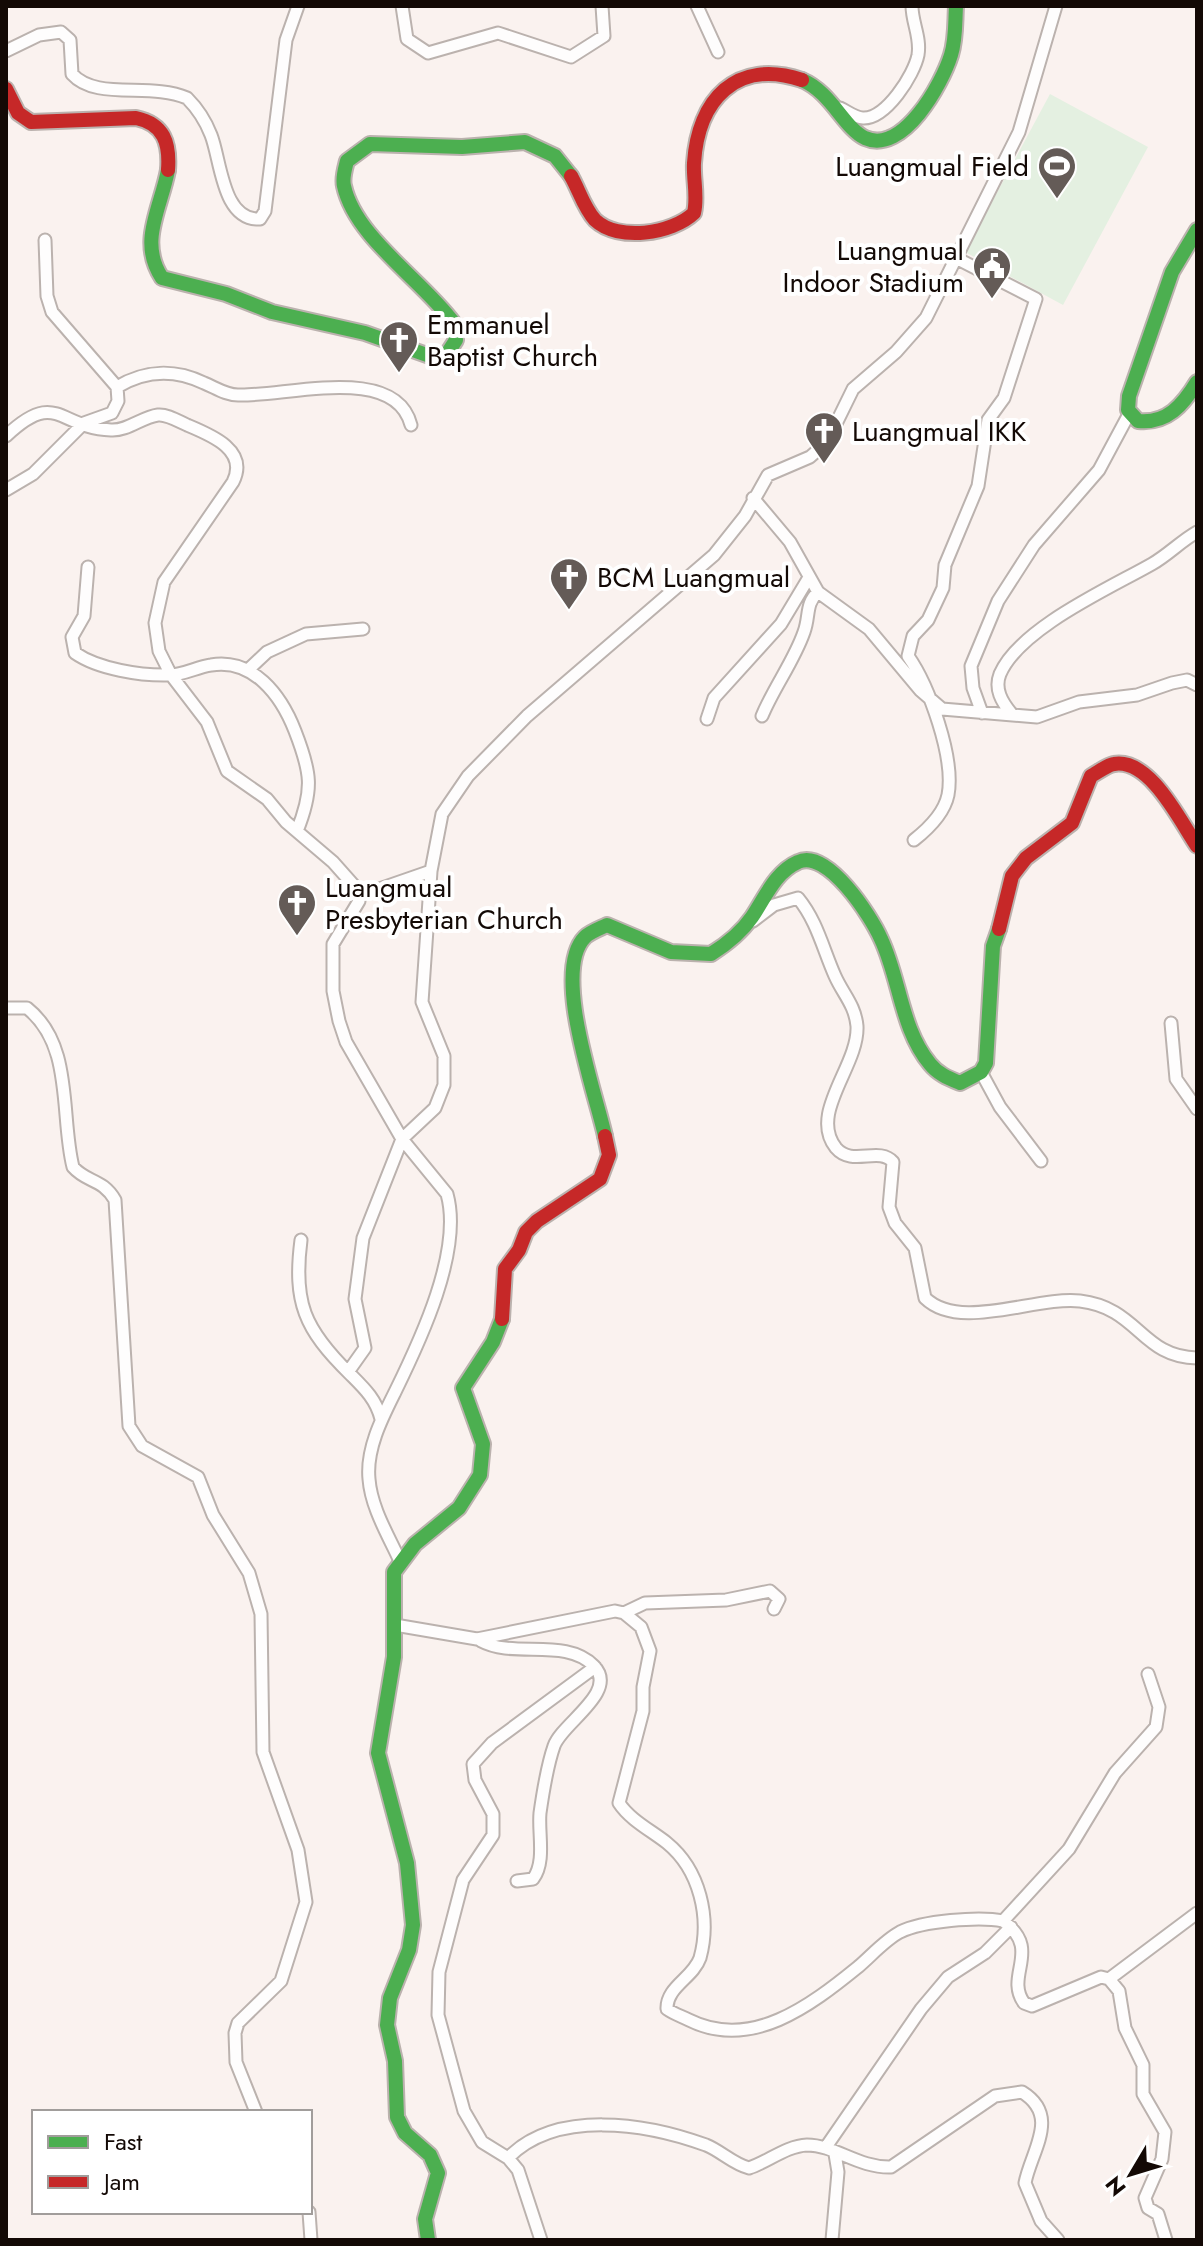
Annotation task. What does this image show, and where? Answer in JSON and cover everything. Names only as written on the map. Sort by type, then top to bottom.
[{"type":"street","points":[[6,51],[39,35],[61,32],[72,44],[72,74],[88,87],[146,88],[187,98],[211,135],[232,202],[239,213],[250,220],[260,219],[265,211],[286,40],[298,6]]},
{"type":"street","points":[[402,6],[407,39],[428,53],[441,53],[485,34],[498,33],[571,57],[604,36],[602,6]]},
{"type":"street","points":[[697,6],[718,52]]},
{"type":"street","points":[[833,104],[864,118],[885,108],[918,58],[919,32],[912,6]]},
{"type":"street","points":[[6,89],[18,113],[31,122],[136,118],[149,121],[164,134],[170,165],[148,252],[155,271],[162,278],[226,294],[272,312],[365,333],[438,359],[445,357],[456,340],[453,322],[387,252],[348,202],[343,177],[352,155],[361,148],[370,144],[447,148],[523,142],[536,144],[556,158],[575,179],[594,222],[602,229],[611,234],[678,225],[694,213],[699,191],[693,169],[696,149],[716,94],[729,83],[744,77],[799,76],[833,104],[860,135],[879,141],[897,135],[932,96],[945,72],[954,44],[956,6]]},
{"type":"street","points":[[348,1372],[365,1348],[355,1299],[363,1238],[402,1139],[435,1108],[444,1085],[444,1056],[422,1002],[431,871],[442,814],[458,787],[527,716],[714,555],[745,516],[768,475],[810,457],[827,442],[853,389],[896,352],[926,318],[1019,132],[1056,6]]},
{"type":"street","points":[[982,713],[973,688],[971,666],[998,601],[1034,545],[1099,470],[1129,414],[1129,396],[1167,286],[1197,230]]},
{"type":"street","points":[[6,490],[33,474],[84,423],[112,413],[118,401],[117,387],[52,312],[47,296],[45,240]]},
{"type":"street","points":[[914,840],[940,813],[948,794],[944,750],[925,684],[908,656],[913,636],[928,620],[943,588],[945,565],[978,486],[988,420],[1004,398],[1036,299],[956,258]]},
{"type":"street","points":[[117,387],[132,378],[159,373],[183,374],[236,395],[357,387],[383,393],[407,411],[411,425]]},
{"type":"street","points":[[1129,414],[1138,421],[1156,422],[1187,400],[1197,382]]},
{"type":"street","points":[[6,436],[33,413],[55,413],[118,430],[163,415],[217,439],[234,454],[237,464],[233,482],[159,594],[156,638],[171,675],[207,722],[227,771],[267,799],[297,831],[333,862],[359,896]]},
{"type":"street","points":[[753,498],[790,542],[818,592],[869,629],[929,701],[955,712],[1011,713],[1037,717],[1079,702],[1137,695],[1172,683],[1187,680],[1197,685]]},
{"type":"street","points":[[1011,713],[1001,699],[998,685],[1000,674],[1026,644],[1074,607],[1153,563],[1197,532]]},
{"type":"street","points":[[88,567],[84,616],[72,637],[75,653],[89,663],[171,675],[213,664],[249,669],[259,676],[293,724],[308,769],[311,786],[297,831]]},
{"type":"street","points":[[707,719],[714,698],[781,624],[808,579]]},
{"type":"street","points":[[762,716],[773,688],[805,630],[808,604],[818,592]]},
{"type":"street","points":[[249,669],[267,652],[306,634],[363,629]]},
{"type":"street","points":[[746,926],[793,864],[814,858],[824,861],[881,938],[903,1011],[933,1068],[942,1077],[960,1083],[981,1072],[989,1049],[993,946],[1006,908],[1012,876],[1026,858],[1051,842],[1072,823],[1091,776],[1114,764],[1138,768],[1157,786],[1197,846]]},
{"type":"street","points":[[428,2240],[425,2219],[438,2173],[430,2155],[405,2133],[397,2117],[395,2061],[387,2025],[390,1998],[409,1950],[413,1925],[407,1863],[378,1753],[391,1680],[395,1625],[393,1585],[399,1559],[369,1482],[372,1451],[381,1419],[435,1297],[450,1221],[447,1194],[402,1139],[346,1042],[333,991],[333,944],[359,896],[431,871]]},
{"type":"street","points":[[399,1559],[454,1515],[482,1464],[483,1444],[464,1400],[463,1388],[500,1327],[502,1274],[530,1226],[548,1211],[596,1183],[609,1164],[606,1140],[579,1043],[576,1017],[576,959],[580,941],[587,932],[607,925],[671,952],[711,954],[774,905],[798,898],[812,915],[836,979],[853,1005],[857,1024],[856,1046],[850,1065],[829,1108],[831,1136],[837,1149],[850,1157],[884,1156],[893,1162],[889,1207],[895,1223],[915,1248],[919,1285],[925,1298],[940,1309],[970,1313],[1059,1300],[1103,1305],[1117,1311],[1160,1349],[1173,1356],[1197,1358]]},
{"type":"street","points":[[6,1008],[27,1008],[46,1030],[56,1052],[73,1167],[80,1175],[102,1183],[115,1200],[129,1426],[142,1446],[198,1477],[209,1507],[257,1591],[261,1614],[263,1752],[298,1850],[306,1902],[281,1981],[238,2023],[235,2033],[236,2062],[255,2110]]},
{"type":"street","points":[[1171,1023],[1176,1079],[1197,1109]]},
{"type":"street","points":[[981,1072],[1000,1107],[1041,1161]]},
{"type":"street","points":[[301,1240],[296,1286],[303,1310],[314,1331],[374,1400],[381,1419]]},
{"type":"street","points":[[477,1639],[596,1614],[624,1613],[645,1603],[726,1600],[770,1591],[779,1599],[774,1609]]},
{"type":"street","points":[[624,1613],[646,1634],[650,1651],[641,1720],[619,1803],[678,1854],[698,1889],[705,1916],[699,1960],[668,1998],[670,2011],[705,2028],[731,2032],[758,2029],[775,2024],[833,1987],[904,1930],[920,1925],[1007,1924]]},
{"type":"street","points":[[395,1625],[477,1639],[487,1644],[567,1653],[584,1658],[595,1667],[601,1680],[597,1693],[559,1736],[552,1751],[540,1815],[536,1876],[517,1881]]},
{"type":"street","points":[[541,2240],[526,2188],[508,2158],[482,2142],[468,2121],[445,2049],[437,2003],[442,1955],[463,1880],[493,1835],[493,1814],[475,1780],[473,1764],[492,1743],[595,1667]]},
{"type":"street","points":[[831,2151],[921,2009],[948,1977],[985,1953],[1069,1849],[1115,1773],[1156,1727],[1159,1707],[1148,1674]]},
{"type":"street","points":[[1109,1979],[1197,1913]]},
{"type":"street","points":[[1007,1924],[1023,1947],[1018,1989],[1024,2003],[1042,2004],[1101,1977],[1109,1979],[1119,1991],[1125,2028],[1143,2065],[1143,2094],[1165,2132],[1162,2159],[1145,2198],[1148,2208],[1158,2214],[1166,2240]]},
{"type":"street","points":[[508,2158],[536,2135],[570,2126],[665,2134],[706,2145],[749,2168],[794,2147],[831,2151],[877,2168],[891,2167],[995,2096],[1022,2092],[1038,2108],[1044,2125],[1025,2183],[1041,2221],[1058,2240]]},
{"type":"street","points":[[831,2151],[838,2172],[832,2240]]},
{"type":"street","points":[[309,2214],[311,2240]]},
{"type":"green space","name":"Luangmual Field","points":[[1050,94],[1148,147],[1063,305],[965,252]]},
{"type":"traffic: fast","points":[[802,80],[821,93],[865,138],[879,141],[893,136],[919,114],[939,83],[953,49],[956,6]]},
{"type":"traffic: fast","points":[[168,170],[152,238],[155,265],[162,278],[226,294],[272,312],[365,333],[438,359],[445,357],[456,340],[453,322],[361,223],[344,186],[347,161],[370,144],[462,147],[525,142],[555,156],[571,176]]},
{"type":"traffic: fast","points":[[1197,230],[1172,272],[1129,396],[1128,410],[1138,421],[1166,416],[1180,405],[1197,382]]},
{"type":"traffic: fast","points":[[605,1136],[574,1004],[576,954],[585,937],[593,932],[607,925],[671,952],[711,954],[743,928],[777,879],[790,866],[809,860],[822,865],[847,887],[876,929],[920,1050],[936,1070],[960,1083],[981,1072],[986,1063],[993,946],[999,929]]},
{"type":"traffic: fast","points":[[428,2240],[425,2219],[438,2173],[430,2155],[405,2133],[397,2117],[395,2061],[387,2025],[390,1998],[409,1950],[413,1925],[407,1863],[378,1753],[394,1657],[394,1572],[415,1544],[459,1508],[480,1475],[483,1444],[463,1388],[493,1342],[502,1319]]},
{"type":"traffic: jam","points":[[571,176],[591,215],[605,227],[645,233],[672,226],[694,213],[697,140],[703,120],[713,103],[740,80],[758,75],[802,80]]},
{"type":"traffic: jam","points":[[6,89],[18,113],[31,122],[136,118],[145,121],[163,136],[168,151],[168,170]]},
{"type":"traffic: jam","points":[[999,929],[1012,876],[1026,858],[1072,823],[1091,776],[1108,766],[1127,765],[1152,781],[1173,807],[1197,846]]},
{"type":"traffic: jam","points":[[502,1319],[505,1269],[519,1250],[526,1232],[537,1221],[600,1179],[609,1155],[605,1136]]},
{"type":"place","name":"Luangmual Field","points":[[1057,200]]},
{"type":"place","name":"Luangmual Indoor Stadium","points":[[992,300]]},
{"type":"place","name":"Emmanuel Baptist Church","points":[[399,374]]},
{"type":"place","name":"Luangmual IKK","points":[[824,465]]},
{"type":"place","name":"BCM Luangmual","points":[[569,611]]},
{"type":"place","name":"Luangmual Presbyterian Church","points":[[297,937]]}]
